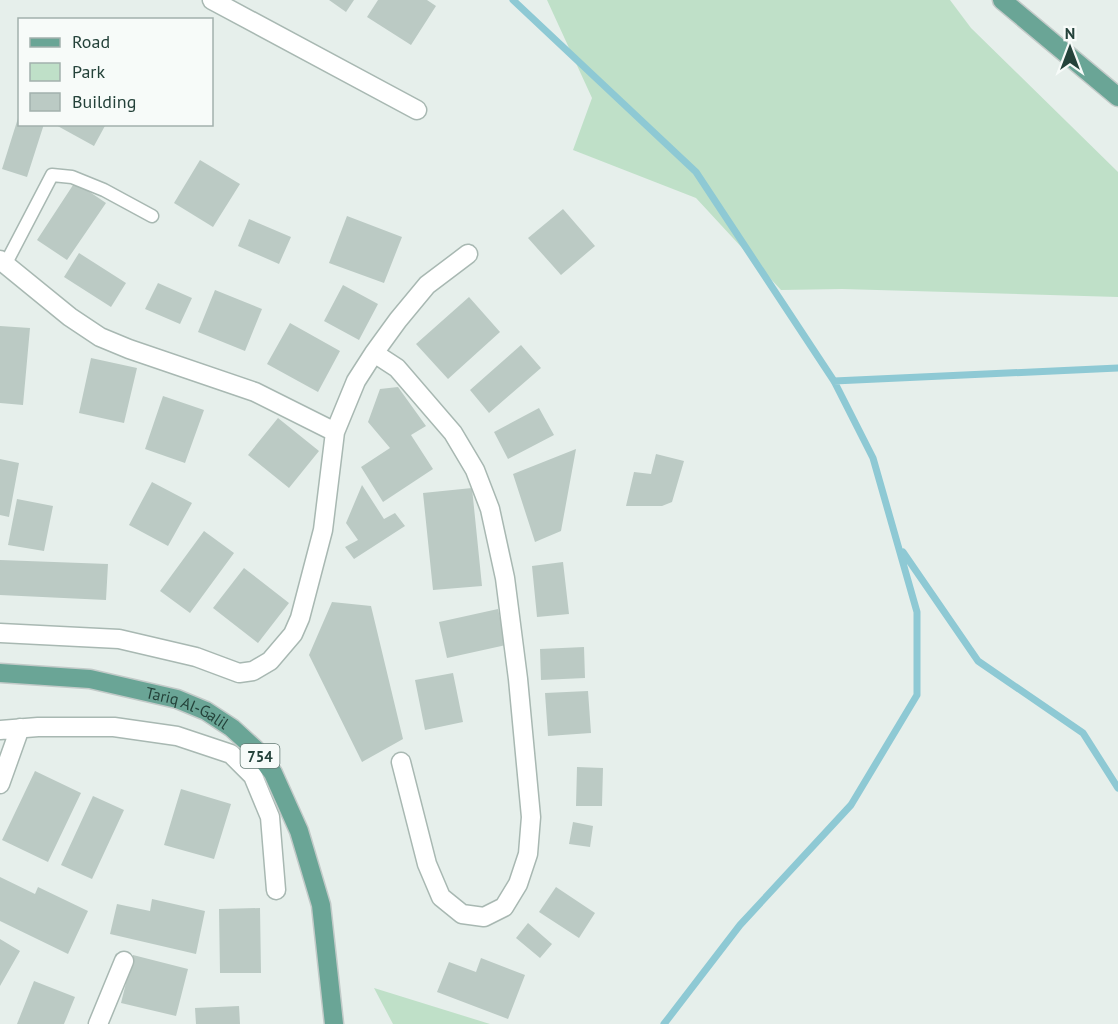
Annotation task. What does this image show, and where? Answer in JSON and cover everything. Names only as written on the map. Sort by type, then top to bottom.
[{"type":"main road","points":[[1002,0],[1118,97]]},
{"type":"main road","name":"Tariq Al-Galil","points":[[0,673],[90,679],[177,699],[206,711],[232,728],[255,749],[273,773],[299,831],[321,905],[334,1024]]},
{"type":"street","points":[[212,0],[417,110]]},
{"type":"street","points":[[0,633],[119,639],[196,657],[239,673],[253,671],[270,661],[293,634],[303,608],[323,530],[335,432],[356,381],[398,320],[427,285],[468,254]]},
{"type":"street","points":[[3,263],[70,317],[100,337],[255,392],[335,432]]},
{"type":"street","points":[[374,353],[397,368],[453,433],[475,470],[490,509],[507,589],[531,817],[528,854],[518,884],[504,907],[484,917],[473,916],[462,914],[441,897],[427,864],[401,762]]},
{"type":"street","points":[[0,730],[38,727],[114,727],[177,736],[231,754],[253,776],[270,817],[276,890]]},
{"type":"street","points":[[0,784],[20,728]]},
{"type":"street","points":[[98,1024],[124,962]]},
{"type":"lane","points":[[3,263],[52,175],[72,177],[104,190],[152,216]]},
{"type":"green space","points":[[547,0],[950,0],[971,28],[1118,172],[1118,297],[842,289],[781,290],[696,198],[573,150],[592,98]]},
{"type":"green space","points":[[374,988],[490,1024],[393,1024]]},
{"type":"building","points":[[329,0],[354,0],[346,12]]},
{"type":"building","points":[[378,0],[427,0],[436,6],[411,45],[367,17]]},
{"type":"building","points":[[18,118],[18,126],[43,126],[27,177],[2,169]]},
{"type":"building","points":[[58,126],[105,126],[94,146]]},
{"type":"building","points":[[200,160],[240,184],[213,227],[174,203]]},
{"type":"building","points":[[75,182],[106,203],[67,260],[37,240]]},
{"type":"building","points":[[563,209],[595,246],[561,275],[528,238]]},
{"type":"building","points":[[347,216],[402,237],[384,283],[329,263]]},
{"type":"building","points":[[249,219],[291,237],[279,264],[238,246]]},
{"type":"building","points":[[79,253],[126,283],[111,307],[64,277]]},
{"type":"building","points":[[158,283],[192,298],[180,324],[145,309]]},
{"type":"building","points":[[343,285],[378,304],[359,340],[324,321]]},
{"type":"building","points":[[215,290],[262,309],[245,351],[198,332]]},
{"type":"building","points":[[469,297],[500,332],[448,379],[416,344]]},
{"type":"building","points":[[290,323],[340,351],[318,392],[267,364]]},
{"type":"building","points":[[0,326],[30,328],[23,405],[0,403]]},
{"type":"building","points":[[521,345],[541,368],[489,413],[470,390]]},
{"type":"building","points":[[91,358],[137,368],[124,423],[79,413]]},
{"type":"building","points":[[398,387],[426,426],[411,435],[433,469],[383,502],[361,467],[390,448],[368,422],[380,389]]},
{"type":"building","points":[[163,396],[204,410],[185,463],[145,449]]},
{"type":"building","points":[[539,408],[554,435],[508,459],[494,432]]},
{"type":"building","points":[[278,418],[319,451],[289,488],[248,455]]},
{"type":"building","points":[[576,449],[561,531],[535,542],[513,474]]},
{"type":"building","points":[[656,454],[684,461],[672,502],[662,506],[626,506],[634,472],[651,474]]},
{"type":"building","points":[[0,459],[19,463],[9,517],[0,515]]},
{"type":"building","points":[[152,482],[192,503],[168,546],[129,525]]},
{"type":"building","points":[[362,485],[384,519],[395,513],[405,526],[354,559],[345,547],[358,540],[346,523]]},
{"type":"building","points":[[472,488],[482,586],[433,590],[423,493]]},
{"type":"building","points":[[17,499],[53,506],[44,551],[8,545]]},
{"type":"building","points":[[204,531],[234,553],[190,613],[160,591]]},
{"type":"building","points":[[0,560],[108,564],[106,600],[0,595]]},
{"type":"building","points":[[563,562],[569,614],[537,617],[532,566]]},
{"type":"building","points":[[244,568],[289,603],[258,643],[213,608]]},
{"type":"building","points":[[332,602],[371,606],[403,739],[362,762],[309,655]]},
{"type":"building","points":[[498,609],[506,645],[447,658],[439,622]]},
{"type":"building","points":[[584,647],[585,678],[541,680],[540,649]]},
{"type":"building","points":[[453,673],[463,722],[425,730],[415,680]]},
{"type":"building","points":[[588,691],[591,733],[548,736],[545,693]]},
{"type":"building","points":[[577,767],[603,768],[602,806],[576,806]]},
{"type":"building","points":[[35,771],[81,793],[48,862],[2,840]]},
{"type":"building","points":[[181,789],[231,804],[214,859],[164,845]]},
{"type":"building","points":[[93,796],[124,810],[92,879],[61,865]]},
{"type":"building","points":[[573,822],[593,826],[590,847],[569,844]]},
{"type":"building","points":[[0,877],[35,894],[38,887],[88,911],[68,954],[0,921]]},
{"type":"building","points":[[556,887],[595,913],[579,938],[539,912]]},
{"type":"building","points":[[152,899],[205,911],[196,954],[110,934],[117,904],[150,911]]},
{"type":"building","points":[[260,908],[261,973],[220,973],[219,909]]},
{"type":"building","points":[[528,923],[552,944],[540,958],[516,938]]},
{"type":"building","points":[[0,939],[20,951],[0,986]]},
{"type":"building","points":[[133,955],[188,969],[176,1016],[121,1003]]},
{"type":"building","points":[[481,958],[525,975],[508,1019],[437,992],[449,962],[476,972]]},
{"type":"building","points":[[34,981],[75,997],[64,1024],[17,1024]]},
{"type":"building","points":[[239,1006],[240,1024],[196,1024],[195,1008]]},
{"type":"waterway","points":[[513,0],[696,172],[834,381],[873,458],[917,612],[917,695],[851,805],[740,925],[664,1024]]},
{"type":"waterway","points":[[834,381],[1118,368]]},
{"type":"waterway","points":[[903,552],[978,661],[1083,733],[1118,788]]}]
